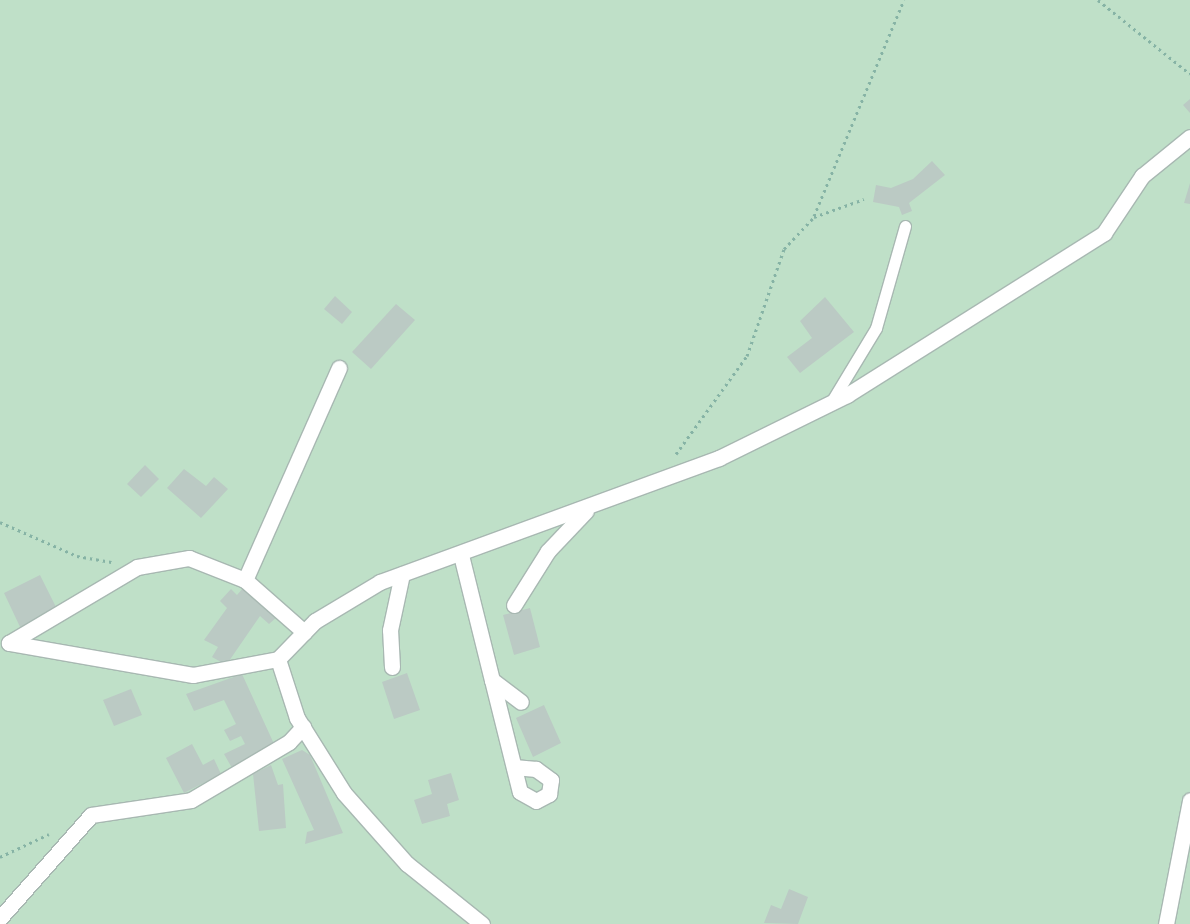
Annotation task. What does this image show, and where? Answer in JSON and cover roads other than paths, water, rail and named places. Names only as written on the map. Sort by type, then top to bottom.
[{"type":"street","points":[[4,644],[193,675],[278,660],[314,621],[380,582],[589,508],[719,458],[830,404],[1010,296],[1104,233],[1142,176],[1190,137]]},
{"type":"street","points":[[246,580],[339,368]]},
{"type":"street","points":[[514,605],[548,551],[589,508]]},
{"type":"street","points":[[461,554],[514,767]]},
{"type":"street","points":[[4,644],[137,566],[189,558],[246,580],[304,632]]},
{"type":"street","points":[[392,667],[390,630],[402,574]]},
{"type":"street","points":[[278,660],[303,727],[344,793],[407,864],[482,924]]},
{"type":"street","points":[[492,680],[521,702]]},
{"type":"street","points":[[0,918],[91,815],[191,800],[289,742],[303,727]]},
{"type":"street","points":[[1166,924],[1190,800]]},
{"type":"lane","points":[[830,404],[876,328],[905,226]]}]
